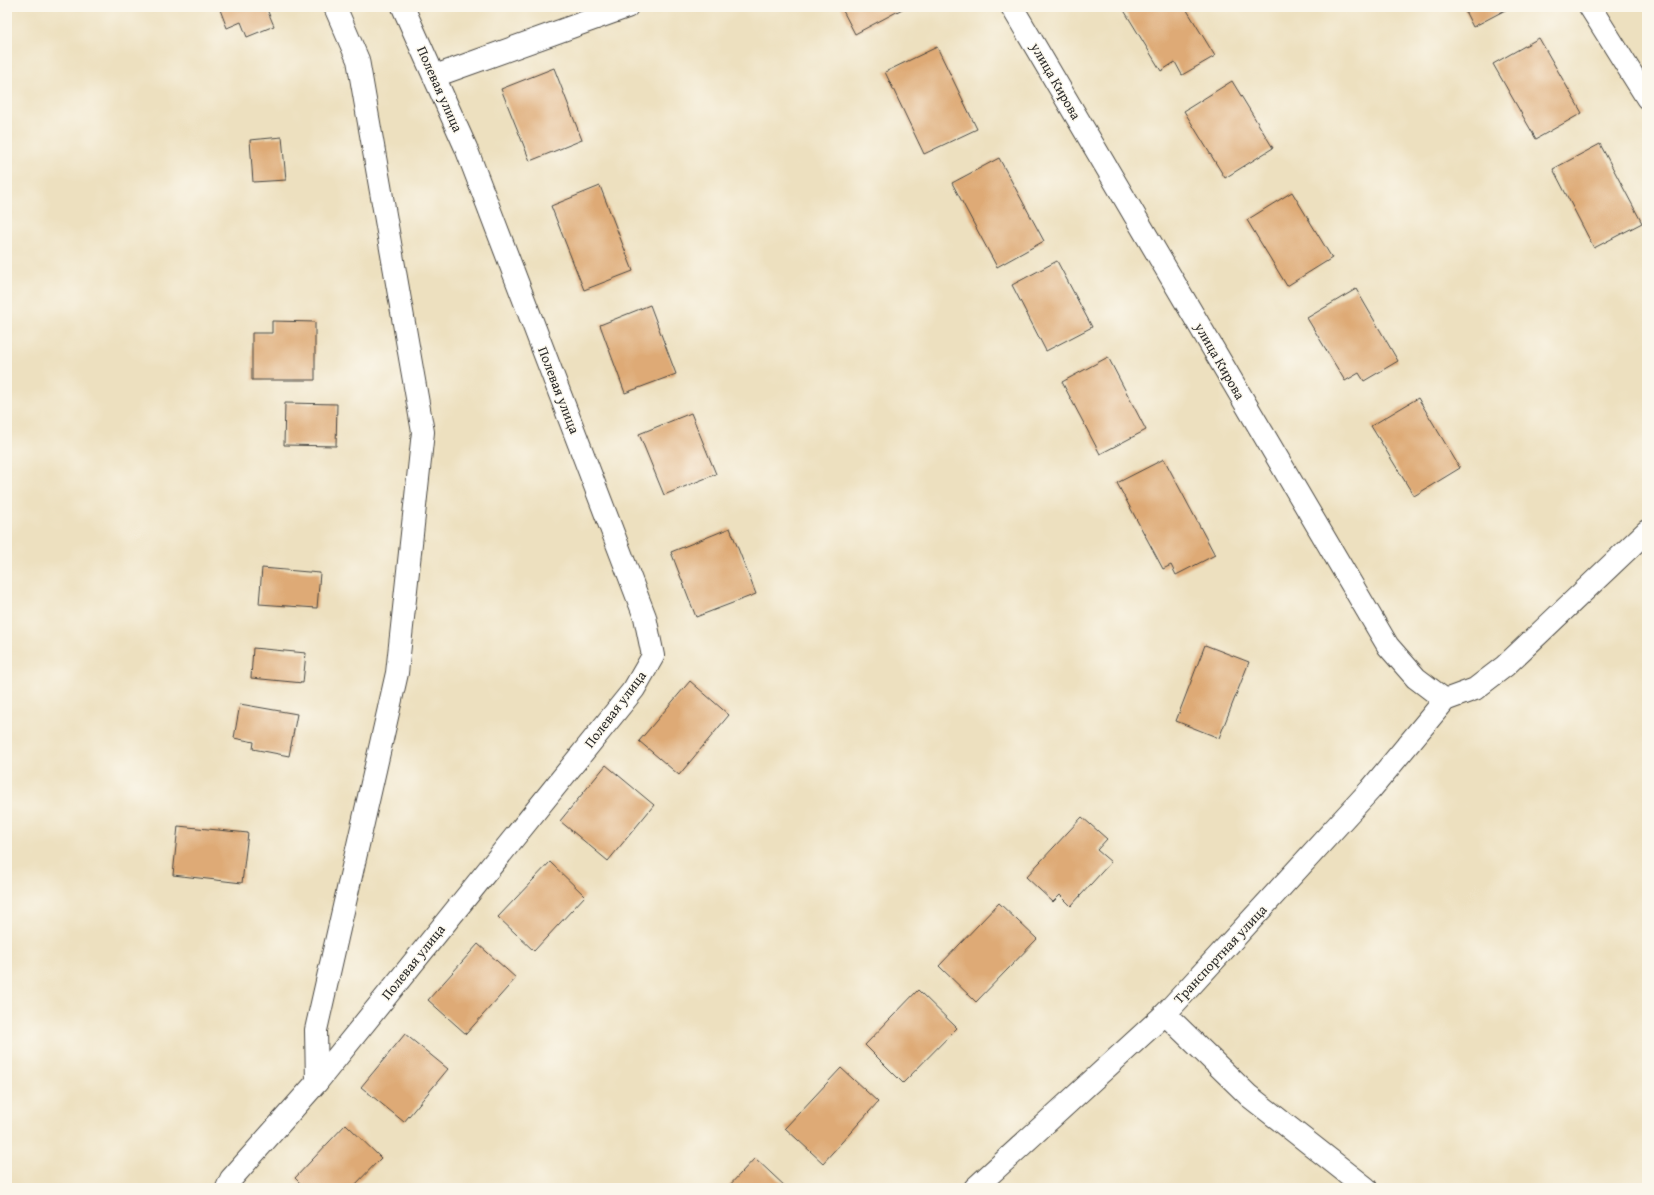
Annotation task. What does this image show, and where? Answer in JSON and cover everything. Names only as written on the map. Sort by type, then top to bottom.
[{"type":"street","points":[[317,1082],[316,1030],[397,673],[423,432],[358,60],[334,7]]},
{"type":"street","name":"Полевая улица","points":[[226,1188],[231,1179],[317,1082],[634,689],[653,656],[646,617],[466,148],[403,7]]},
{"type":"street","points":[[435,76],[627,7]]},
{"type":"street","name":"улица Кирова","points":[[1012,7],[1388,646],[1416,678],[1445,700]]},
{"type":"street","points":[[1590,7],[1647,98]]},
{"type":"street","points":[[1445,700],[1475,689],[1505,666],[1647,531]]},
{"type":"street","name":"Транспортная улица","points":[[975,1188],[1164,1014],[1371,789],[1445,700]]},
{"type":"street","points":[[1164,1014],[1249,1096],[1366,1188]]},
{"type":"building","points":[[219,7],[266,7],[274,26],[247,37],[241,22],[227,28]]},
{"type":"building","points":[[841,7],[906,7],[855,34]]},
{"type":"building","points":[[1122,7],[1185,7],[1215,56],[1182,75],[1175,62],[1161,71]]},
{"type":"building","points":[[1463,7],[1511,7],[1473,27]]},
{"type":"building","points":[[1539,38],[1582,113],[1536,139],[1493,64]]},
{"type":"building","points":[[937,47],[977,129],[924,154],[885,72]]},
{"type":"building","points":[[554,68],[582,140],[530,161],[501,89]]},
{"type":"building","points":[[1232,81],[1273,148],[1225,178],[1184,111]]},
{"type":"building","points":[[282,137],[286,180],[253,182],[250,140]]},
{"type":"building","points":[[1600,144],[1642,223],[1594,248],[1553,169]]},
{"type":"building","points":[[999,158],[1044,241],[997,267],[952,183]]},
{"type":"building","points":[[600,186],[633,271],[584,290],[551,206]]},
{"type":"building","points":[[1292,192],[1332,258],[1287,286],[1247,220]]},
{"type":"building","points":[[1057,261],[1092,327],[1046,351],[1012,285]]},
{"type":"building","points":[[1356,289],[1398,361],[1364,381],[1359,373],[1345,381],[1307,318]]},
{"type":"building","points":[[650,305],[676,374],[625,393],[600,325]]},
{"type":"building","points":[[272,321],[315,322],[315,380],[252,380],[252,333],[272,333]]},
{"type":"building","points":[[1108,357],[1146,430],[1100,454],[1062,382]]},
{"type":"building","points":[[1418,398],[1460,468],[1414,496],[1371,426]]},
{"type":"building","points":[[285,403],[337,404],[336,446],[284,445]]},
{"type":"building","points":[[691,413],[716,474],[664,495],[639,434]]},
{"type":"building","points":[[1164,459],[1215,555],[1176,575],[1171,565],[1163,569],[1117,483]]},
{"type":"building","points":[[730,528],[756,594],[696,617],[671,552]]},
{"type":"building","points":[[262,568],[320,573],[317,608],[259,604]]},
{"type":"building","points":[[1205,645],[1249,662],[1219,738],[1176,721]]},
{"type":"building","points":[[253,648],[306,653],[303,683],[251,678]]},
{"type":"building","points":[[690,681],[729,715],[679,775],[639,741]]},
{"type":"building","points":[[240,704],[297,714],[289,756],[253,749],[254,742],[234,738]]},
{"type":"building","points":[[606,765],[654,805],[608,861],[560,821]]},
{"type":"building","points":[[1082,817],[1107,839],[1097,850],[1111,862],[1071,906],[1060,895],[1053,902],[1026,877]]},
{"type":"building","points":[[178,826],[248,833],[242,883],[173,875]]},
{"type":"building","points":[[550,862],[585,896],[534,951],[498,917]]},
{"type":"building","points":[[999,903],[1037,939],[976,1002],[939,966]]},
{"type":"building","points":[[478,944],[516,978],[466,1034],[428,1000]]},
{"type":"building","points":[[918,990],[957,1028],[903,1083],[865,1045]]},
{"type":"building","points":[[405,1034],[448,1069],[404,1122],[361,1087]]},
{"type":"building","points":[[841,1068],[878,1102],[823,1163],[785,1128]]},
{"type":"building","points":[[346,1124],[381,1158],[352,1188],[305,1188],[295,1178]]},
{"type":"building","points":[[755,1158],[787,1188],[727,1188]]}]
